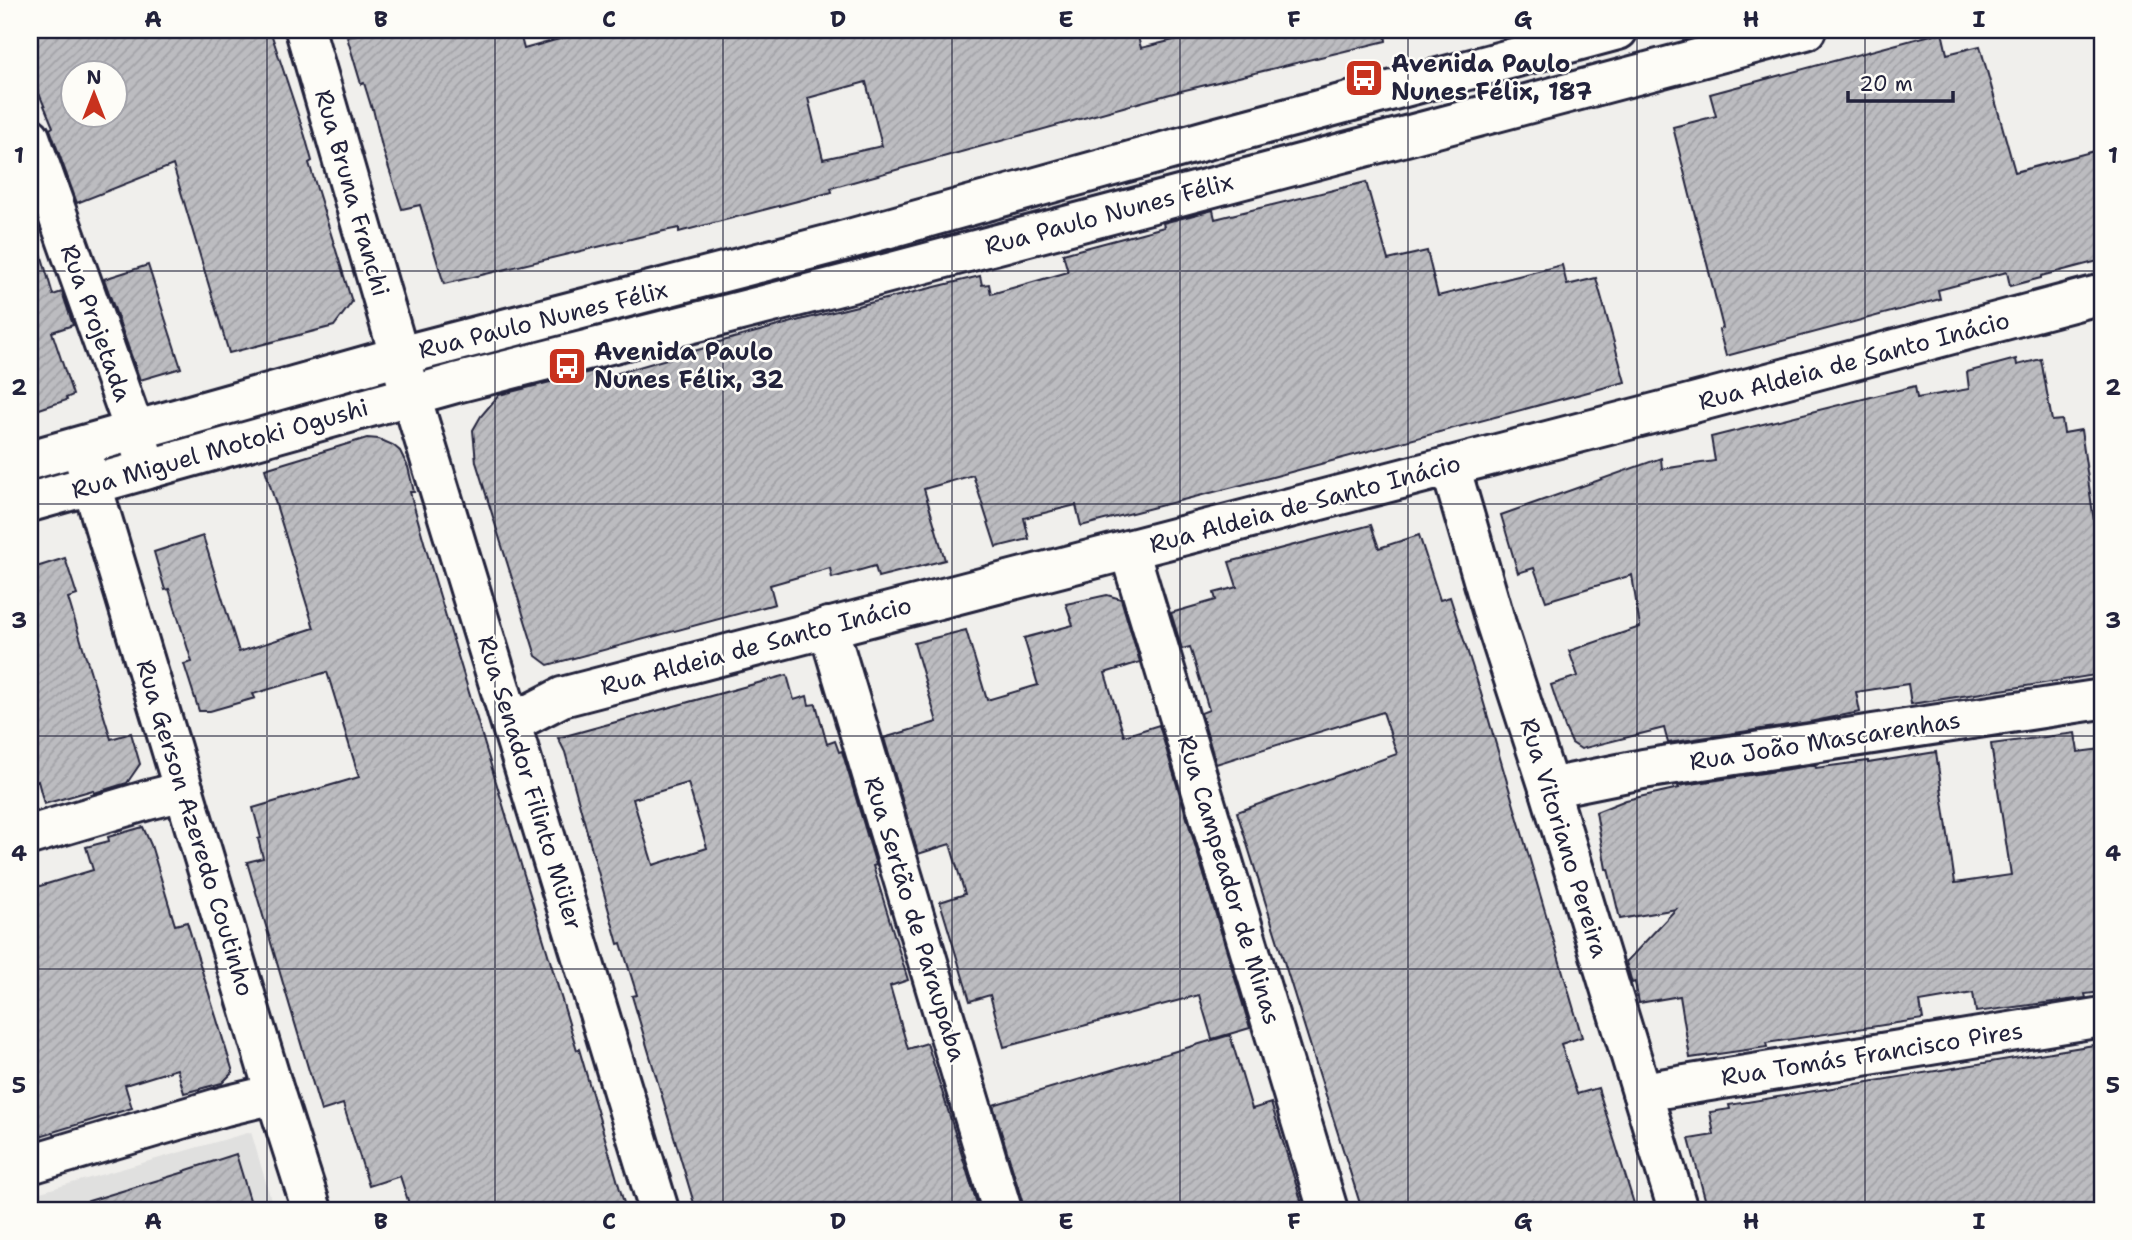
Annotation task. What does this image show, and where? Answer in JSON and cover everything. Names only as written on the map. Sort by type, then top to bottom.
[{"type":"street","name":"Rua Bruna Franchi","points":[[305,30],[400,356]]},
{"type":"street","name":"Rua Paulo Nunes Félix","points":[[400,356],[835,243],[1618,30]]},
{"type":"street","name":"Rua Paulo Nunes Félix","points":[[411,395],[847,284],[1806,30]]},
{"type":"street","name":"Rua Projetada","points":[[30,136],[148,469]]},
{"type":"street","name":"Rua Aldeia de Santo Inácio","points":[[512,723],[562,697],[2102,295]]},
{"type":"street","name":"Rua Senador Filinto Müler","points":[[400,356],[659,1210]]},
{"type":"street","name":"Rua Miguel Motoki Ogushi","points":[[30,460],[400,356]]},
{"type":"street","name":"Rua Miguel Motoki Ogushi","points":[[30,502],[411,395]]},
{"type":"street","name":"Rua Gerson Azeredo Coutinho","points":[[81,446],[312,1210]]},
{"type":"street","name":"Rua Vitoriano Pereira","points":[[1450,466],[1496,624],[1678,1210]]},
{"type":"street","name":"Rua Campeador de Minas","points":[[1129,550],[1328,1210]]},
{"type":"street","name":"Rua Sertão de Paraupaba","points":[[828,627],[1002,1210]]},
{"type":"street","name":"Rua João Mascarenhas","points":[[1549,788],[1643,769],[2102,699]]},
{"type":"street","points":[[30,835],[184,791]]},
{"type":"street","name":"Rua Tomás Francisco Pires","points":[[1642,1091],[2102,1017]]},
{"type":"street","points":[[30,1164],[225,1105],[275,1094]]},
{"type":"shaded area","points":[[251,1132],[274,1210],[30,1210],[30,1195]]},
{"type":"building","points":[[30,30],[270,30],[305,136],[312,161],[309,163],[352,302],[334,326],[229,353],[173,165],[77,203],[50,129],[53,127],[30,72]]},
{"type":"building","points":[[372,30],[519,30],[524,49],[591,30],[1136,30],[1141,48],[1194,35],[1192,30],[1385,30],[1386,41],[1181,91],[831,188],[832,192],[679,232],[679,228],[664,231],[444,284],[420,205],[402,209],[373,109],[364,83],[361,84],[347,37]],"holes":[[[866,82],[882,146],[823,159],[808,98]]]},
{"type":"building","points":[[1942,32],[1947,54],[1980,46],[2015,172],[2102,149],[2102,260],[2010,286],[2007,272],[1938,290],[1940,299],[1726,356],[1719,330],[1723,328],[1673,127],[1716,116],[1710,94]]},
{"type":"building","points":[[1366,182],[1388,260],[1427,251],[1438,296],[1562,265],[1567,285],[1596,278],[1625,382],[1081,526],[1076,505],[1024,518],[1029,539],[996,547],[973,475],[924,489],[945,560],[878,577],[875,566],[832,578],[830,568],[770,585],[775,604],[548,665],[536,656],[476,462],[473,430],[499,395],[606,368],[608,376],[800,320],[980,276],[982,285],[989,284],[991,294],[1068,272],[1063,254],[1164,227],[1163,223],[1213,210],[1215,219]]},
{"type":"building","points":[[37,240],[53,295],[62,292],[73,325],[52,332],[73,395],[66,398],[67,400],[30,412],[30,241]]},
{"type":"building","points":[[148,265],[181,368],[140,380],[104,279]]},
{"type":"building","points":[[2016,359],[2017,365],[2041,359],[2052,421],[2062,420],[2064,433],[2081,430],[2095,528],[2102,527],[2102,674],[1911,704],[1908,684],[1856,692],[1860,712],[1809,722],[1668,743],[1664,728],[1581,749],[1572,743],[1551,685],[1578,676],[1569,651],[1640,627],[1632,575],[1546,601],[1534,568],[1518,573],[1501,515],[1661,458],[1662,469],[1715,461],[1711,437],[1915,386],[1917,398],[1969,389],[1967,372]]},
{"type":"building","points":[[367,438],[379,439],[393,445],[400,451],[408,467],[414,492],[410,492],[432,570],[626,1210],[563,1210],[562,1207],[548,1210],[411,1210],[400,1176],[369,1186],[343,1104],[321,1111],[247,862],[263,858],[253,808],[359,777],[327,672],[253,694],[255,698],[210,711],[199,711],[184,664],[192,662],[154,552],[203,536],[239,652],[314,628],[265,469]]},
{"type":"building","points":[[1371,525],[1379,548],[1419,535],[1440,600],[1450,597],[1582,1037],[1561,1044],[1577,1094],[1598,1088],[1636,1210],[1362,1210],[1237,812],[1397,754],[1383,712],[1216,764],[1201,713],[1209,710],[1190,647],[1182,649],[1171,613],[1216,600],[1214,593],[1237,587],[1229,562]]},
{"type":"building","points":[[65,558],[77,595],[68,598],[111,739],[131,733],[140,764],[127,783],[44,804],[38,781],[30,783],[30,569]]},
{"type":"building","points":[[1107,595],[1121,599],[1140,662],[1105,673],[1124,736],[1159,725],[1250,1028],[1212,1039],[1199,995],[1004,1047],[990,995],[970,1001],[940,902],[965,894],[950,844],[918,854],[884,738],[937,722],[914,643],[966,630],[987,700],[1038,685],[1024,638],[1073,625],[1066,604]]},
{"type":"building","points":[[787,675],[794,700],[807,696],[809,705],[816,704],[827,744],[835,741],[839,752],[842,751],[908,980],[890,986],[908,1049],[927,1043],[979,1210],[696,1210],[632,996],[637,995],[621,943],[618,944],[565,752],[558,738]],"holes":[[[688,783],[707,848],[653,865],[633,799]]]},
{"type":"building","points":[[2075,733],[2078,752],[2102,749],[2102,992],[2085,994],[2086,998],[1976,1012],[1973,993],[1920,1002],[1923,1019],[1766,1043],[1767,1047],[1690,1058],[1680,996],[1639,1003],[1635,982],[1632,983],[1626,962],[1676,909],[1620,919],[1606,869],[1596,812],[1626,800],[1679,788],[1678,786],[1815,765],[1816,768],[1868,763],[1936,752],[1955,883],[2011,875],[1991,744]]},
{"type":"building","points":[[143,827],[175,925],[187,922],[233,1072],[222,1083],[184,1093],[177,1069],[125,1085],[132,1108],[30,1139],[30,889],[93,870],[86,847],[109,841],[108,837]]},
{"type":"building","points":[[1230,1035],[1252,1109],[1271,1103],[1304,1210],[1023,1210],[993,1105]]},
{"type":"building","points":[[2094,1045],[2102,1097],[2102,1210],[1708,1210],[1689,1139],[1714,1135],[1710,1112],[1730,1109],[1729,1105]]},
{"type":"building","points":[[236,1154],[253,1210],[83,1210],[82,1203]]},
{"type":"place","name":"Avenida Paulo Nunes Félix, 187","points":[[1364,78]]},
{"type":"place","name":"Avenida Paulo Nunes Félix, 32","points":[[567,366]]}]
